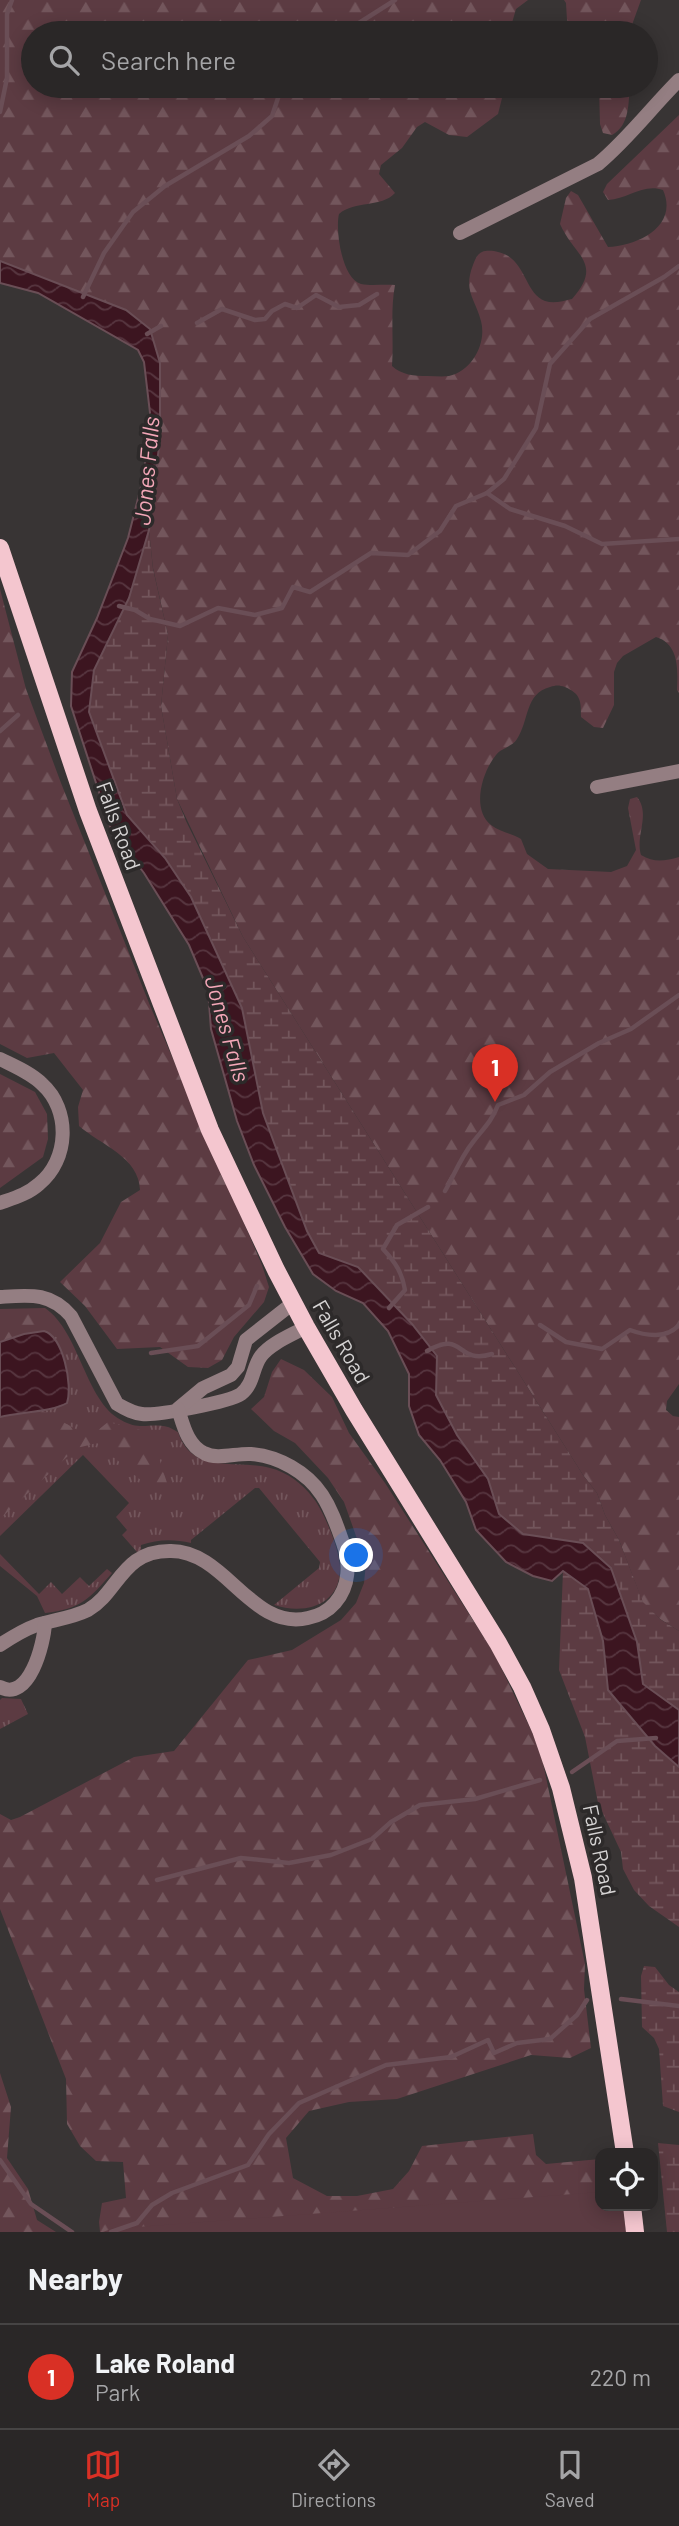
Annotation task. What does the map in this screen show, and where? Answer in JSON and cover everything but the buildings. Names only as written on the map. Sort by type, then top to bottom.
[{"type":"main road","name":"Falls Road","points":[[0,548],[88,811],[210,1130],[306,1327],[498,1643],[541,1730],[561,1788],[583,1878],[624,2148]]},
{"type":"main road","points":[[633,2211],[635,2232]]},
{"type":"street","points":[[460,233],[598,164],[615,150],[648,110],[679,80]]},
{"type":"street","points":[[597,787],[679,771]]},
{"type":"street","points":[[0,1059],[43,1084],[58,1105],[63,1132],[59,1157],[52,1171],[30,1191],[0,1203]]},
{"type":"street","points":[[0,1297],[35,1296],[60,1304],[71,1316],[117,1404],[131,1412],[145,1415],[226,1401],[242,1394],[250,1385],[260,1357],[277,1343],[306,1327]]},
{"type":"street","points":[[178,1409],[203,1388],[231,1375],[238,1367],[246,1340],[293,1303]]},
{"type":"street","points":[[0,1645],[15,1635],[45,1623],[88,1610],[99,1602],[121,1572],[157,1552],[173,1550],[209,1563],[263,1610],[277,1617],[296,1621],[314,1617],[336,1602],[348,1575],[348,1559],[331,1508],[320,1491],[308,1477],[275,1460],[251,1454],[204,1453],[190,1441],[178,1409]]},
{"type":"street","points":[[0,1687],[14,1690],[24,1684],[41,1649],[45,1623]]},
{"type":"green space","points":[[0,0],[528,0],[516,9],[512,21],[21,21],[21,98],[502,98],[498,114],[467,137],[449,135],[425,122],[417,127],[402,148],[381,165],[379,174],[395,193],[383,201],[353,207],[339,214],[341,253],[354,280],[365,285],[395,285],[392,366],[413,375],[449,376],[465,368],[476,355],[482,329],[469,281],[477,256],[482,252],[495,251],[514,261],[533,291],[545,301],[572,299],[586,277],[586,268],[560,224],[566,198],[571,191],[578,195],[608,247],[632,243],[653,232],[661,224],[665,214],[663,190],[649,188],[608,200],[603,192],[607,184],[679,115],[679,693],[673,651],[664,640],[656,637],[623,656],[617,663],[614,672],[614,705],[603,728],[594,727],[581,717],[579,699],[574,692],[558,685],[542,690],[532,701],[517,739],[498,753],[491,762],[483,780],[480,800],[481,810],[491,825],[521,839],[527,854],[548,869],[611,872],[627,866],[636,850],[628,808],[630,799],[637,797],[643,811],[641,855],[660,860],[679,857],[679,1384],[667,1401],[666,1410],[679,1417],[679,1631],[660,1619],[643,1603],[619,1540],[597,1493],[583,1475],[243,937],[177,799],[161,706],[168,635],[153,568],[149,530],[160,438],[160,363],[104,303],[0,261]]},
{"type":"green space","points":[[564,0],[641,0],[633,21],[568,21]]},
{"type":"green space","points":[[599,98],[629,98],[625,120],[618,131],[612,135],[603,133]]},
{"type":"green space","points":[[149,530],[153,569],[168,635],[161,706],[177,799],[186,821],[243,937],[583,1475],[597,1493],[643,1602],[660,1619],[679,1631],[679,1710],[643,1684],[637,1642],[583,1543],[523,1534],[499,1514],[488,1479],[457,1435],[436,1395],[437,1356],[412,1324],[358,1267],[319,1253],[307,1231],[263,1113],[242,1008],[191,897],[165,858],[127,815],[89,712],[94,670],[129,598]]},
{"type":"green space","points":[[0,589],[26,689],[61,783],[151,1008],[262,1265],[269,1287],[264,1302],[234,1337],[222,1360],[208,1368],[188,1367],[160,1347],[117,1349],[85,1306],[60,1282],[100,1243],[121,1202],[140,1190],[138,1179],[126,1160],[79,1126],[78,1107],[83,1090],[54,1053],[27,1058],[0,1044]]},
{"type":"green space","points":[[0,1074],[35,1092],[47,1114],[48,1139],[43,1157],[0,1188]]},
{"type":"green space","points":[[45,1308],[67,1333],[99,1398],[109,1411],[121,1420],[138,1426],[169,1427],[178,1432],[185,1446],[194,1455],[204,1460],[270,1468],[294,1479],[304,1488],[326,1521],[339,1560],[339,1580],[327,1599],[308,1608],[274,1605],[319,1568],[320,1562],[259,1488],[255,1488],[191,1540],[191,1543],[172,1540],[154,1542],[141,1545],[141,1551],[137,1552],[122,1535],[127,1530],[116,1517],[129,1503],[83,1455],[0,1536],[0,1309]]},
{"type":"green space","points":[[0,1313],[39,1314],[44,1331],[0,1342]]},
{"type":"green space","points":[[281,1359],[304,1370],[332,1397],[349,1433],[385,1483],[494,1653],[533,1734],[543,1763],[585,1964],[584,1989],[591,2048],[570,2058],[531,2055],[397,2099],[349,2102],[309,2111],[286,2138],[293,2178],[327,2196],[357,2196],[393,2189],[409,2171],[422,2146],[533,2134],[536,2155],[546,2164],[595,2159],[595,2207],[486,2232],[100,2232],[102,2203],[126,2198],[123,2162],[96,2161],[80,2146],[67,2124],[66,2079],[0,1909],[0,1814],[11,1820],[20,1817],[134,1757],[174,1751],[248,1660],[292,1650],[341,1620],[356,1603],[364,1583],[366,1564],[344,1502],[328,1478],[295,1443],[274,1431],[251,1409],[264,1397],[272,1372]]},
{"type":"green space","points":[[38,1409],[92,1435],[108,1422],[152,1436],[168,1486],[149,1487],[97,1443],[77,1448],[0,1519],[0,1417]]},
{"type":"green space","points":[[0,1554],[39,1594],[51,1582],[62,1594],[80,1577],[89,1586],[107,1569],[112,1573],[83,1601],[67,1609],[45,1613],[37,1596],[0,1566]]},
{"type":"green space","points":[[563,1571],[588,1589],[603,1641],[608,1690],[655,1746],[679,1767],[679,1927],[649,1906],[634,1890],[623,1869],[621,1852],[598,1803],[585,1737],[559,1670]]},
{"type":"green space","points":[[21,1699],[28,1714],[0,1729],[0,1700]]},
{"type":"green space","points":[[644,1966],[655,1967],[669,1985],[679,1992],[679,2112],[663,2106],[659,2049],[654,2038],[642,2027],[641,1976]]},
{"type":"green space","points":[[0,2073],[11,2107],[7,2158],[28,2189],[37,2220],[56,2232],[0,2232]]},
{"type":"green space","points":[[658,2143],[679,2145],[679,2232],[667,2232]]},
{"type":"green space","points":[[595,2192],[595,2211],[624,2211],[626,2232],[103,2232],[111,2229]]},
{"type":"water","name":"Jones Falls","points":[[0,261],[126,310],[150,329],[160,363],[160,438],[149,530],[129,598],[94,670],[89,712],[127,815],[165,858],[191,897],[242,1008],[263,1113],[307,1231],[319,1253],[358,1267],[412,1324],[437,1356],[436,1395],[457,1435],[488,1479],[499,1514],[523,1534],[583,1543],[611,1568],[637,1642],[643,1684],[679,1710],[679,1767],[655,1746],[608,1690],[603,1641],[588,1589],[563,1571],[552,1581],[533,1576],[506,1562],[476,1530],[466,1502],[440,1460],[419,1435],[409,1406],[409,1374],[388,1331],[363,1303],[336,1291],[313,1274],[285,1227],[254,1165],[237,1121],[211,1029],[208,990],[189,945],[144,873],[111,829],[71,706],[72,672],[97,618],[128,538],[144,475],[150,413],[144,362],[138,350],[38,293],[0,283]]},
{"type":"water","points":[[44,1331],[56,1342],[65,1362],[69,1385],[67,1403],[0,1417],[0,1342]]},
{"type":"waterway","points":[[0,112],[7,78],[7,14],[12,0]]},
{"type":"waterway","points":[[362,21],[395,0]]},
{"type":"waterway","points":[[83,297],[104,253],[133,212],[165,186],[249,136],[272,116],[278,98]]},
{"type":"waterway","points":[[119,606],[135,610],[150,619],[180,626],[218,608],[255,615],[282,608],[293,587],[310,592],[371,553],[408,555],[440,531],[456,506],[487,493],[504,479],[536,428],[550,364],[590,319],[679,266]]},
{"type":"waterway","points":[[197,323],[222,309],[255,320],[265,319],[272,311],[285,304],[297,308],[316,295],[339,307],[359,305],[377,294]]},
{"type":"waterway","points":[[147,334],[161,326]]},
{"type":"waterway","points":[[487,493],[510,509],[565,526],[602,544],[679,539]]},
{"type":"waterway","points":[[0,731],[18,715]]},
{"type":"waterway","points":[[445,1191],[465,1154],[498,1105],[524,1095],[550,1072],[599,1043],[631,1029],[679,995]]},
{"type":"waterway","points":[[389,1308],[405,1290],[397,1268],[383,1249],[397,1225],[428,1207]]},
{"type":"waterway","points":[[151,1353],[198,1346],[249,1305],[257,1286]]},
{"type":"waterway","points":[[540,1325],[566,1342],[602,1349],[630,1330],[656,1335],[669,1333],[679,1325]]},
{"type":"waterway","points":[[427,1351],[448,1344],[472,1355],[492,1354]]},
{"type":"waterway","points":[[572,1772],[617,1741],[656,1738]]},
{"type":"waterway","points":[[157,1880],[241,1858],[289,1863],[331,1855],[372,1839],[391,1822],[420,1805],[475,1799],[540,1780]]},
{"type":"waterway","points":[[621,1999],[679,2006]]},
{"type":"waterway","points":[[111,2232],[137,2223],[152,2205],[172,2193],[248,2165],[269,2134],[299,2103],[386,2065],[451,2057],[488,2040],[494,2053],[517,2043],[550,2039],[577,2015],[587,2000]]},
{"type":"waterway","points":[[0,2160],[31,2204],[72,2232]]},
{"type":"place","name":"Lake Roland","points":[[495,1102]]}]
